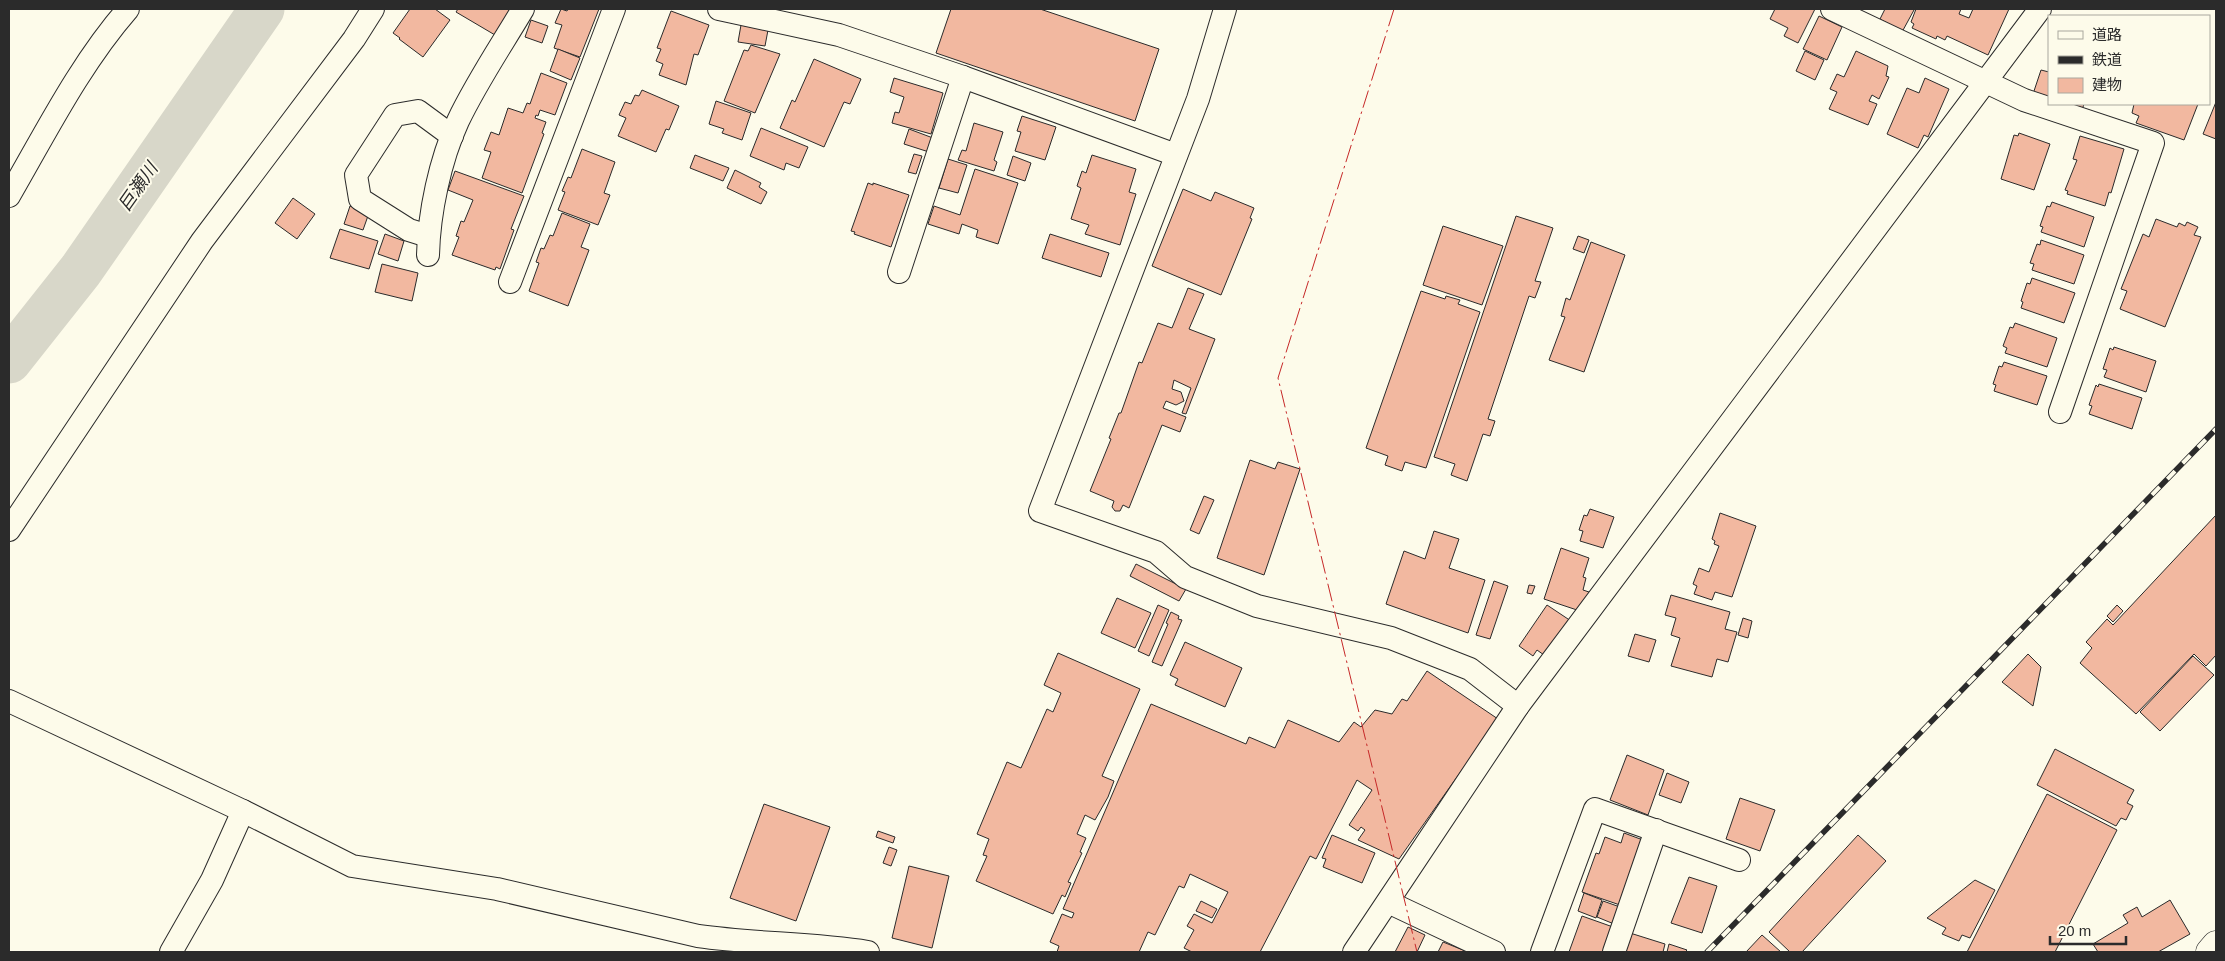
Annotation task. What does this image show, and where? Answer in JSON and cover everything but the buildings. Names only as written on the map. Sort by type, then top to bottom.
[{"type":"highway","points":[[2210,952],[2216,945]]},
{"type":"street","points":[[9,196],[76,81],[110,29],[128,9]]},
{"type":"street","points":[[9,530],[202,241],[354,39],[373,9]]},
{"type":"street","points":[[452,136],[418,112],[395,115],[356,175],[360,199],[410,230],[428,246],[429,218],[452,136],[458,122],[523,9]]},
{"type":"street","points":[[510,282],[614,9]]},
{"type":"street","points":[[719,9],[838,35],[963,77],[1176,155]]},
{"type":"street","points":[[1225,9],[1198,99],[1040,511],[1156,552],[1185,577],[1257,606],[1391,638],[1470,669],[1518,706]]},
{"type":"street","points":[[1832,9],[2024,100],[2152,143],[2060,412]]},
{"type":"street","points":[[1354,952],[1518,706],[2040,9]]},
{"type":"street","points":[[899,272],[963,77]]},
{"type":"street","points":[[9,701],[243,811],[352,866],[497,889],[698,936],[727,940],[837,947],[868,952]]},
{"type":"street","points":[[1542,952],[1595,809],[1739,860]]},
{"type":"street","points":[[171,952],[212,880],[243,811]]},
{"type":"street","points":[[1614,952],[1656,830]]},
{"type":"street","points":[[1388,902],[1494,952]]},
{"type":"waterway","name":"巨瀬川","points":[[9,361],[81,270],[262,9]]},
{"type":"railway","points":[[1707,952],[2216,429]]},
{"type":"power","points":[[1394,9],[1278,378],[1417,952]]}]
